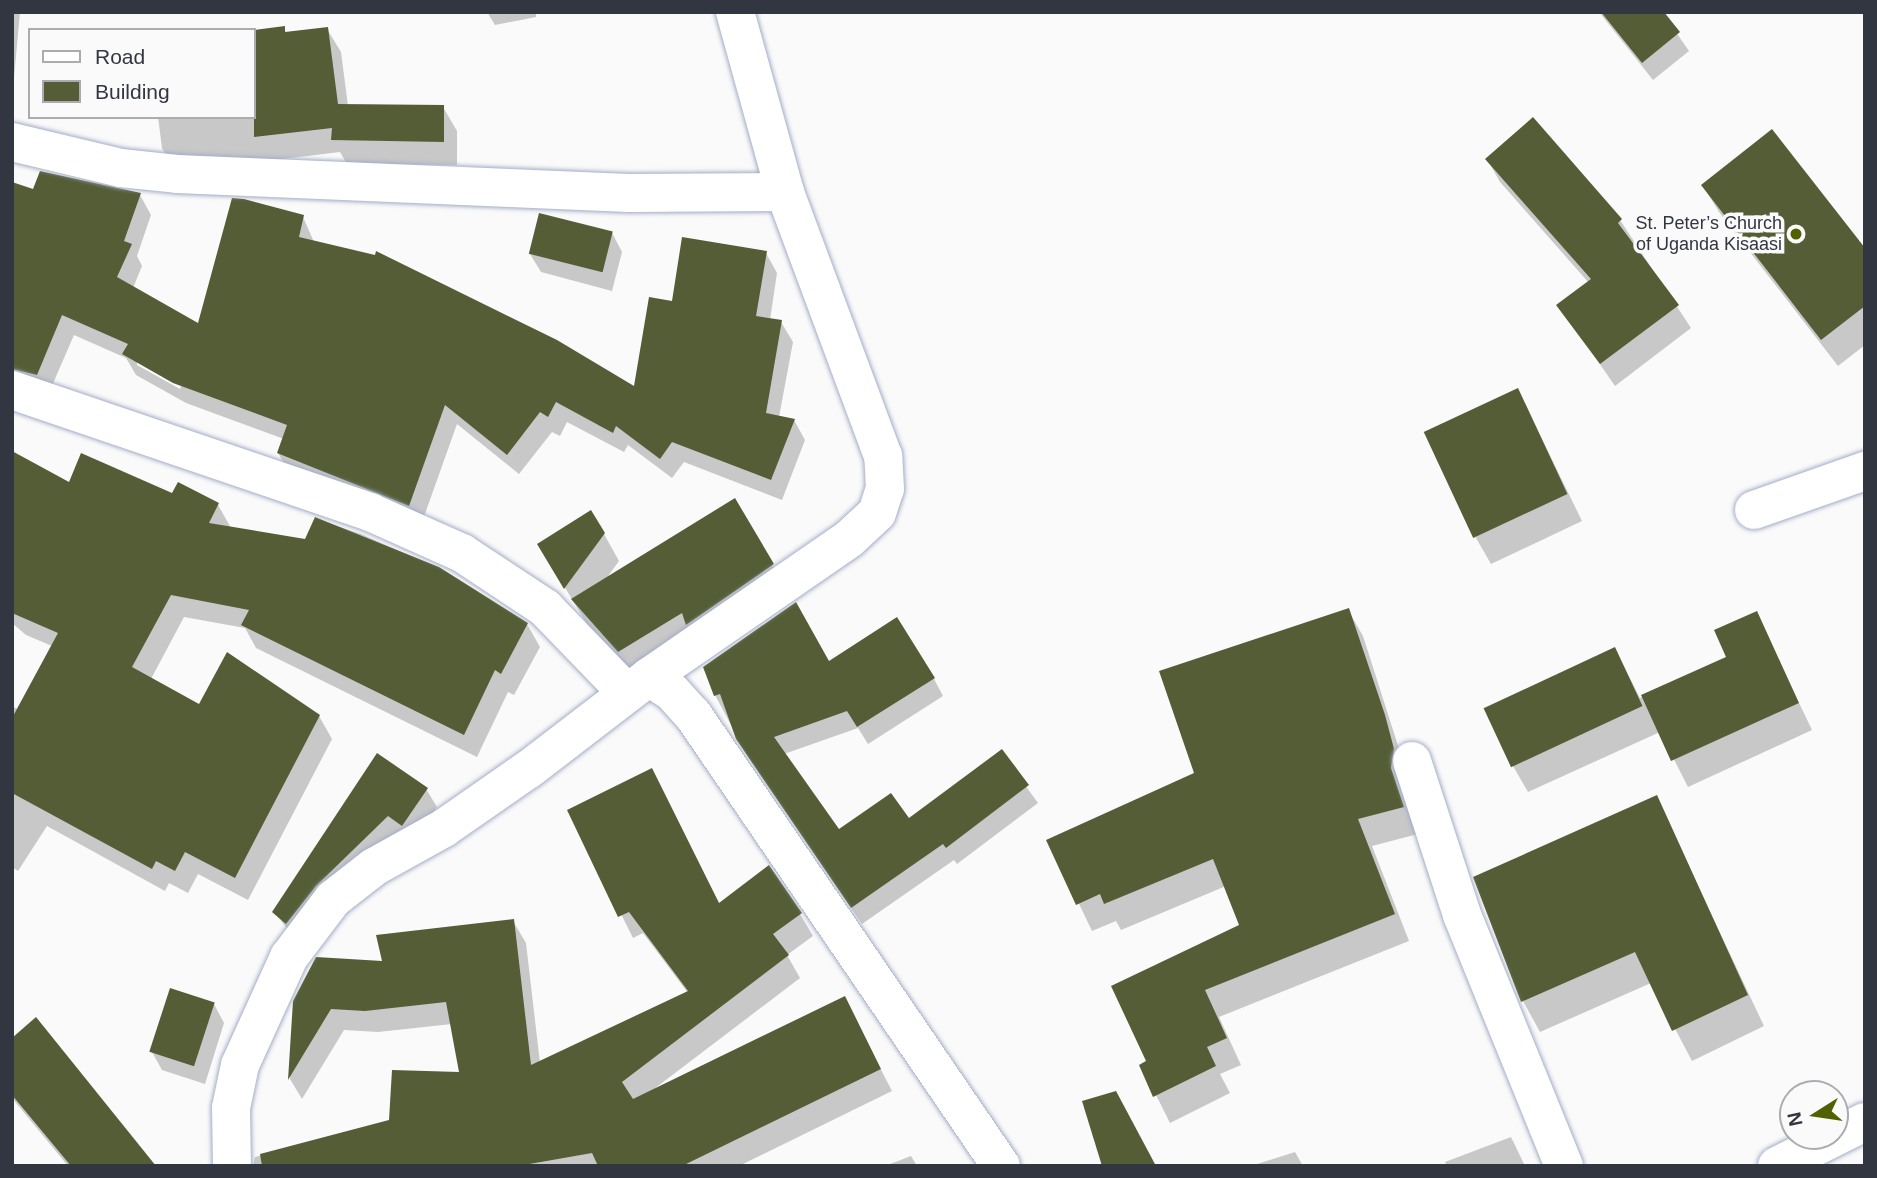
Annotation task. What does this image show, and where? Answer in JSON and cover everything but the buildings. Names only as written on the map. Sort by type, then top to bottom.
[{"type":"street","points":[[232,1166],[231,1108],[240,1065],[289,957],[333,900],[374,867],[455,821],[638,685],[849,539],[877,513],[885,489],[883,456],[785,192],[735,12]]},
{"type":"street","points":[[12,142],[121,168],[177,174],[629,193],[785,192]]},
{"type":"street","points":[[12,390],[370,512],[462,553],[545,608],[638,685],[672,692],[693,715],[1001,1166]]},
{"type":"street","points":[[1754,510],[1865,471]]},
{"type":"street","points":[[1412,761],[1462,915],[1563,1166]]},
{"type":"street","points":[[1777,1166],[1865,1122]]},
{"type":"place","name":"St. Peter’s Church of Uganda Kisaasi","points":[[1796,234]]}]
